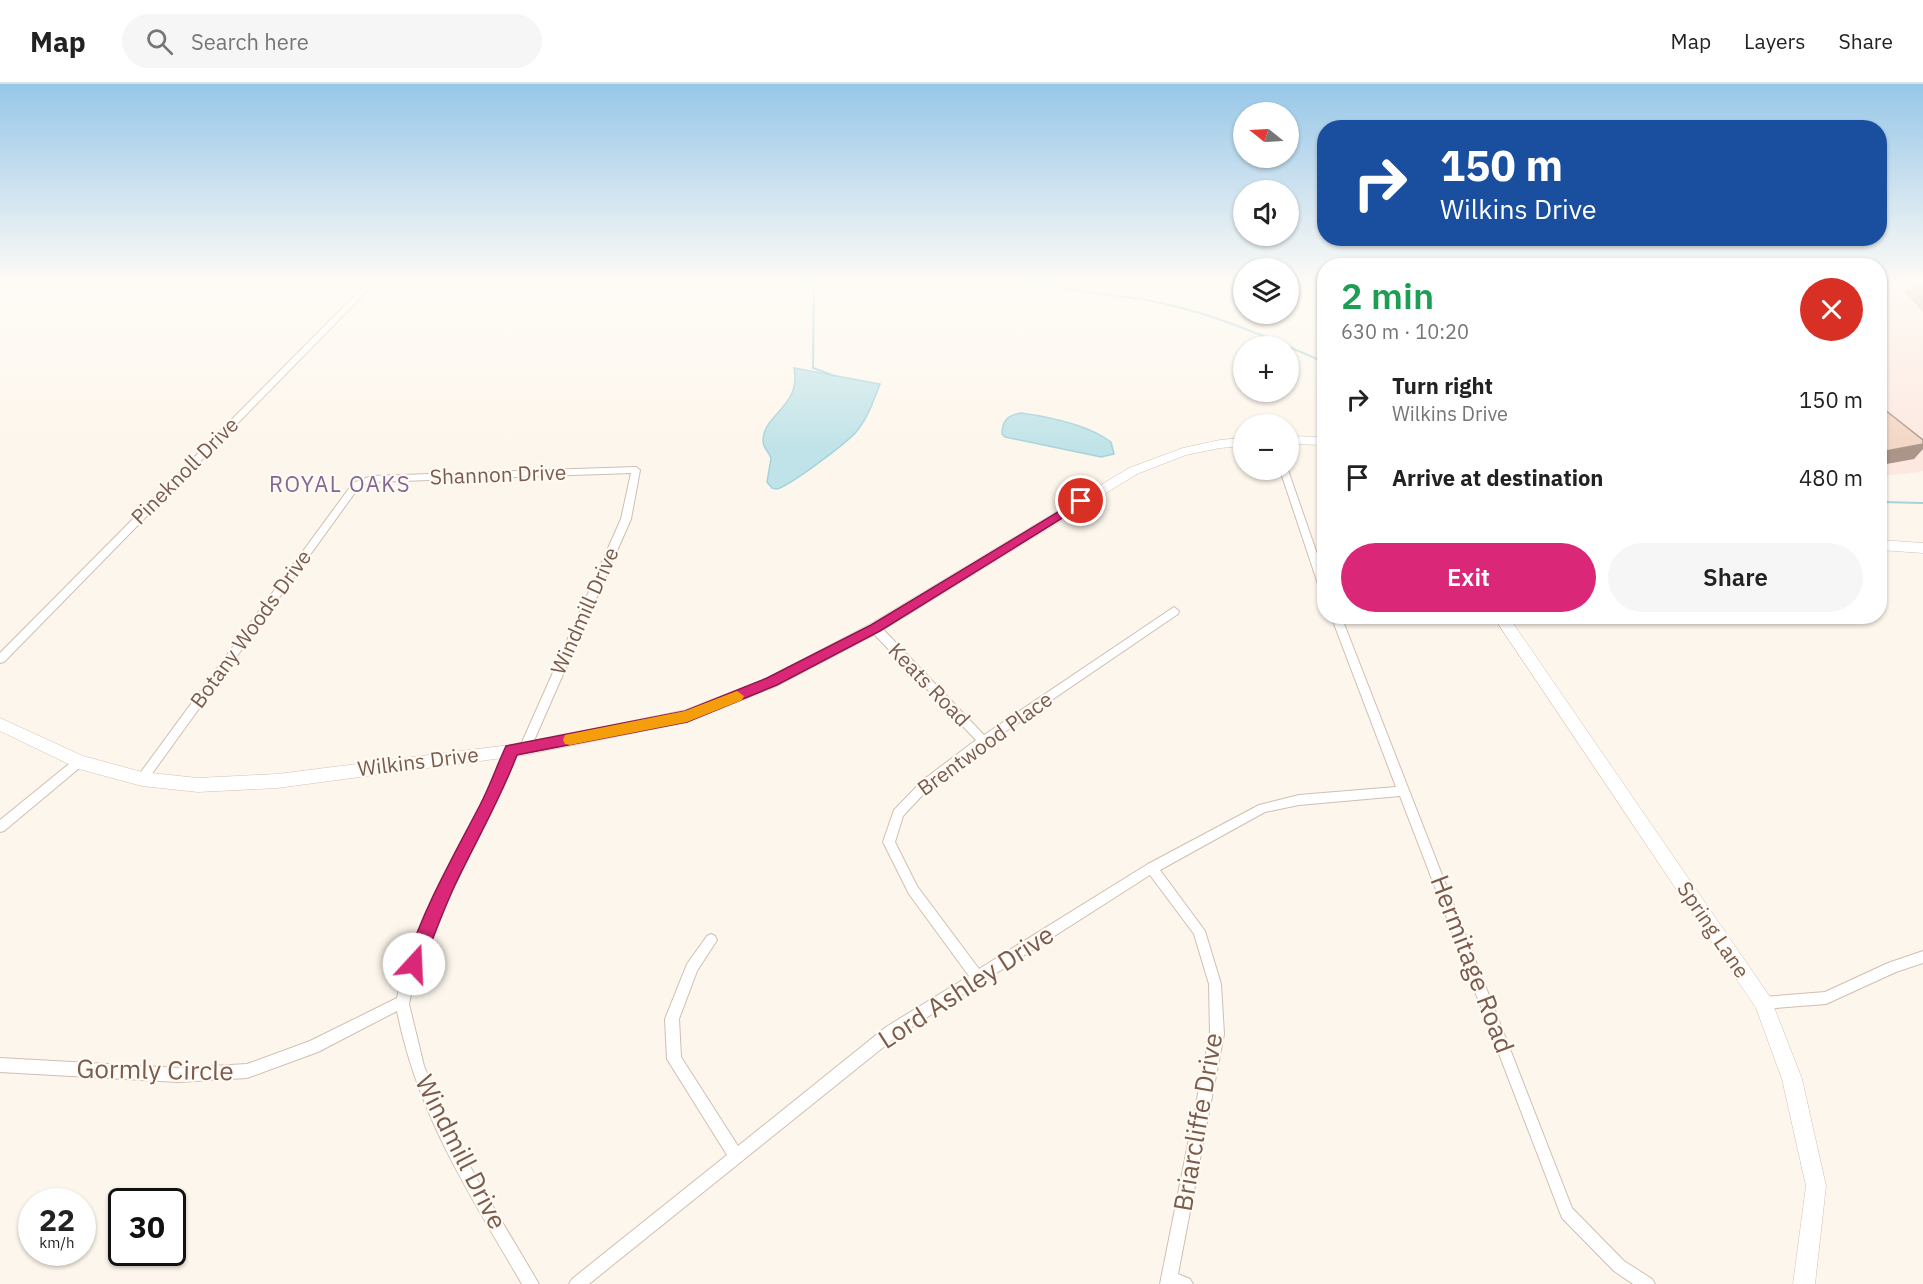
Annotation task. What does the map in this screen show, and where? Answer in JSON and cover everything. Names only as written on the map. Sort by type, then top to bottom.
[{"type":"street","name":"Pineknoll Drive","points":[[0,659],[316,339]]},
{"type":"street","points":[[1299,440],[1317,441]]},
{"type":"street","name":"Wilkins Drive","points":[[0,724],[80,762],[142,779],[198,785],[277,780],[518,750],[687,716],[772,682],[875,628],[1133,471],[1183,452],[1233,443]]},
{"type":"street","name":"Shannon Drive","points":[[362,481],[371,478],[636,470]]},
{"type":"street","name":"Windmill Drive","points":[[531,1284],[451,1145],[414,1058],[402,1002],[420,946],[449,882],[518,750],[626,519],[636,470]]},
{"type":"street","points":[[1287,480],[1317,567]]},
{"type":"street","name":"Botany Woods Drive","points":[[142,779],[267,605],[356,485],[362,481]]},
{"type":"street","points":[[1887,545],[1923,548]]},
{"type":"street","name":"Brentwood Place","points":[[978,978],[913,890],[889,842],[898,813],[927,783],[983,741],[1174,611]]},
{"type":"street","name":"Hermitage Road","points":[[1339,624],[1568,1213],[1619,1266],[1647,1284]]},
{"type":"street","name":"Spring Lane","points":[[1505,624],[1763,1003],[1792,1079],[1816,1186],[1804,1284]]},
{"type":"street","name":"Keats Road","points":[[875,628],[983,741]]},
{"type":"street","points":[[0,826],[80,762]]},
{"type":"street","name":"Lord Ashley Drive","points":[[577,1284],[891,1032],[1152,868],[1263,808],[1299,800],[1405,791]]},
{"type":"street","name":"Briarcliffe Drive","points":[[1152,868],[1199,931],[1215,984],[1217,1034],[1168,1281]]},
{"type":"street","points":[[711,940],[692,968],[672,1019],[674,1059],[735,1155]]},
{"type":"street","points":[[1763,1003],[1826,998],[1893,967],[1923,957]]},
{"type":"street","name":"Gormly Circle","points":[[0,1065],[178,1075],[247,1071],[313,1047],[402,1002]]},
{"type":"street","points":[[1168,1281],[1185,1284]]},
{"type":"shaded area","points":[[1887,339],[1923,339],[1923,471],[1887,475]]},
{"type":"water","points":[[794,368],[880,384],[868,414],[857,431],[819,463],[777,489],[772,488],[767,482],[771,458],[763,441],[769,424],[793,392]]},
{"type":"water","points":[[1021,413],[1056,419],[1091,430],[1111,442],[1114,454],[1101,457],[1005,437],[1002,434],[1005,422],[1009,417]]},
{"type":"building","points":[[1887,412],[1923,440],[1923,444],[1887,451]]},
{"type":"waterway","points":[[813,339],[813,368],[835,376]]},
{"type":"waterway","points":[[1270,339],[1317,359]]},
{"type":"waterway","points":[[1887,502],[1923,503]]},
{"type":"slow traffic","points":[[570,740],[687,716],[737,696]]},
{"type":"district","name":"ROYAL OAKS","points":[[340,484]]},
{"type":"route","points":[[414,964],[449,882],[502,777],[512,750],[687,716],[772,682],[875,628],[1081,501]]}]
